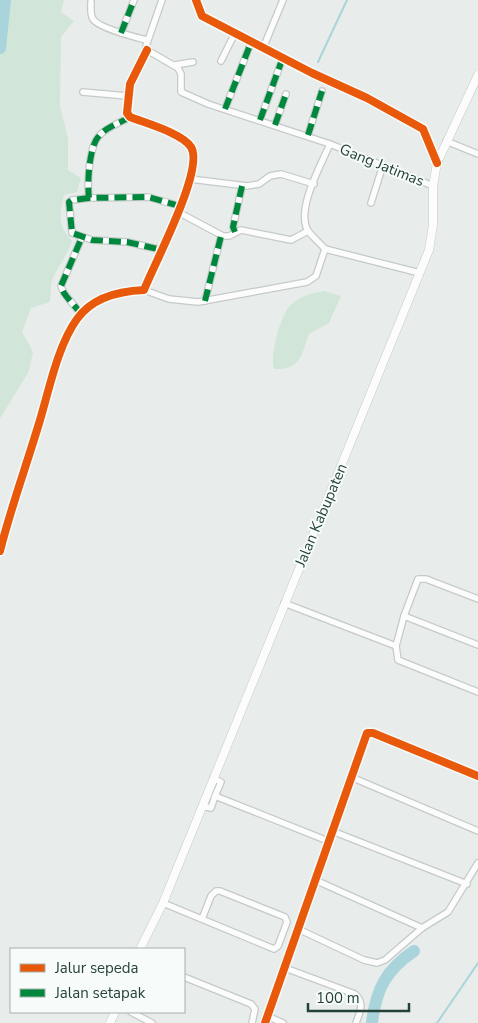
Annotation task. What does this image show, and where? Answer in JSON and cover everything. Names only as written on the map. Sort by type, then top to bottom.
[{"type":"main road","name":"Jalan Kabupaten","points":[[140,948],[163,903],[429,250],[433,224],[433,186],[437,163],[446,140],[478,75]]},
{"type":"street","points":[[121,33],[134,0]]},
{"type":"street","points":[[144,290],[190,179],[193,154],[191,148],[184,140],[130,117],[126,108],[130,84],[147,50],[146,40],[162,0]]},
{"type":"street","points":[[196,0],[202,16],[264,46],[312,73],[367,98],[423,130],[437,163]]},
{"type":"street","points":[[264,46],[283,0]]},
{"type":"street","points":[[91,2],[93,20],[121,33],[146,40]]},
{"type":"street","points":[[220,61],[236,33]]},
{"type":"street","points":[[225,110],[252,40]]},
{"type":"street","points":[[147,50],[175,65],[180,71],[180,92],[225,110],[308,134],[330,144]]},
{"type":"street","points":[[260,120],[282,60]]},
{"type":"street","points":[[175,65],[193,62]]},
{"type":"street","points":[[308,134],[322,91]]},
{"type":"street","points":[[83,92],[127,96]]},
{"type":"street","points":[[275,125],[286,94]]},
{"type":"street","points":[[89,198],[88,184],[95,140],[102,132],[130,117]]},
{"type":"street","points":[[446,140],[478,154]]},
{"type":"street","name":"Gang Jatimas","points":[[308,231],[303,218],[304,210],[330,144],[433,186]]},
{"type":"street","points":[[371,203],[383,165]]},
{"type":"street","points":[[190,179],[242,186],[259,184],[270,176],[280,174],[314,184]]},
{"type":"street","points":[[235,232],[234,226],[242,186]]},
{"type":"street","points":[[162,250],[142,244],[82,237],[72,233],[70,229],[69,202],[89,198],[148,197],[179,209],[221,236],[229,236],[241,230],[291,240],[308,231],[325,249],[420,273]]},
{"type":"street","points":[[205,301],[221,236]]},
{"type":"street","points":[[81,315],[74,303],[63,292],[61,286],[82,237]]},
{"type":"street","points":[[0,551],[58,360],[72,328],[92,304],[108,296],[144,290],[179,301],[205,301],[307,282],[316,276],[325,249]]},
{"type":"street","points":[[478,599],[420,578],[415,583],[396,646],[398,660],[478,692]]},
{"type":"street","points":[[284,603],[396,646]]},
{"type":"street","points":[[404,616],[478,645]]},
{"type":"street","points":[[265,1023],[352,777],[362,743],[370,732],[478,776]]},
{"type":"street","points":[[352,777],[478,832]]},
{"type":"street","points":[[202,806],[210,808],[221,782],[213,778]]},
{"type":"street","points":[[215,796],[328,841]]},
{"type":"street","points":[[332,831],[467,884]]},
{"type":"street","points":[[298,930],[377,963],[385,960],[422,928],[448,912],[478,864]]},
{"type":"street","points":[[315,880],[422,928]]},
{"type":"street","points":[[163,903],[274,949],[278,946],[287,922],[284,918],[220,891],[216,891],[211,896],[202,919]]},
{"type":"street","points":[[284,968],[355,994],[360,999],[362,1007],[356,1023]]},
{"type":"street","points":[[185,977],[250,1004],[255,1009],[252,1023]]},
{"type":"street","points":[[133,1013],[152,1023]]},
{"type":"street","points":[[267,1016],[283,1023]]},
{"type":"green space","points":[[0,0],[64,0],[61,12],[74,21],[61,37],[60,106],[68,138],[68,170],[81,178],[77,192],[64,195],[61,220],[64,230],[72,241],[53,278],[50,302],[31,308],[22,332],[33,352],[29,371],[0,419]]},
{"type":"green space","points":[[324,291],[341,296],[329,323],[309,334],[302,355],[295,364],[283,369],[274,369],[274,346],[285,313],[293,303],[301,298]]},
{"type":"waterway","points":[[0,48],[5,0]]},
{"type":"waterway","points":[[318,62],[347,0]]},
{"type":"waterway","points":[[372,1023],[376,1000],[384,981],[396,965],[414,951]]},
{"type":"waterway","points":[[437,1023],[478,963]]},
{"type":"marked path","points":[[121,33],[134,0]]},
{"type":"marked path","points":[[225,109],[252,40]]},
{"type":"marked path","points":[[260,120],[282,60]]},
{"type":"marked path","points":[[308,135],[322,91]]},
{"type":"marked path","points":[[275,125],[286,94]]},
{"type":"marked path","points":[[130,117],[105,130],[96,141],[91,156],[88,184],[89,198],[148,197],[180,206]]},
{"type":"marked path","points":[[235,232],[233,227],[242,186]]},
{"type":"marked path","points":[[89,198],[69,202],[72,233],[92,240],[127,242],[162,250]]},
{"type":"marked path","points":[[205,301],[221,236]]},
{"type":"marked path","points":[[81,315],[64,293],[61,286],[82,237]]},
{"type":"cycle path","points":[[196,0],[202,16],[312,73],[367,98],[423,129],[437,163]]},
{"type":"cycle path","points":[[0,551],[59,354],[70,330],[83,312],[98,301],[116,294],[144,290],[185,195],[191,175],[193,158],[191,147],[186,142],[172,133],[130,117],[127,113],[130,84],[147,50]]},
{"type":"cycle path","points":[[265,1023],[367,733],[373,733],[478,776]]}]
